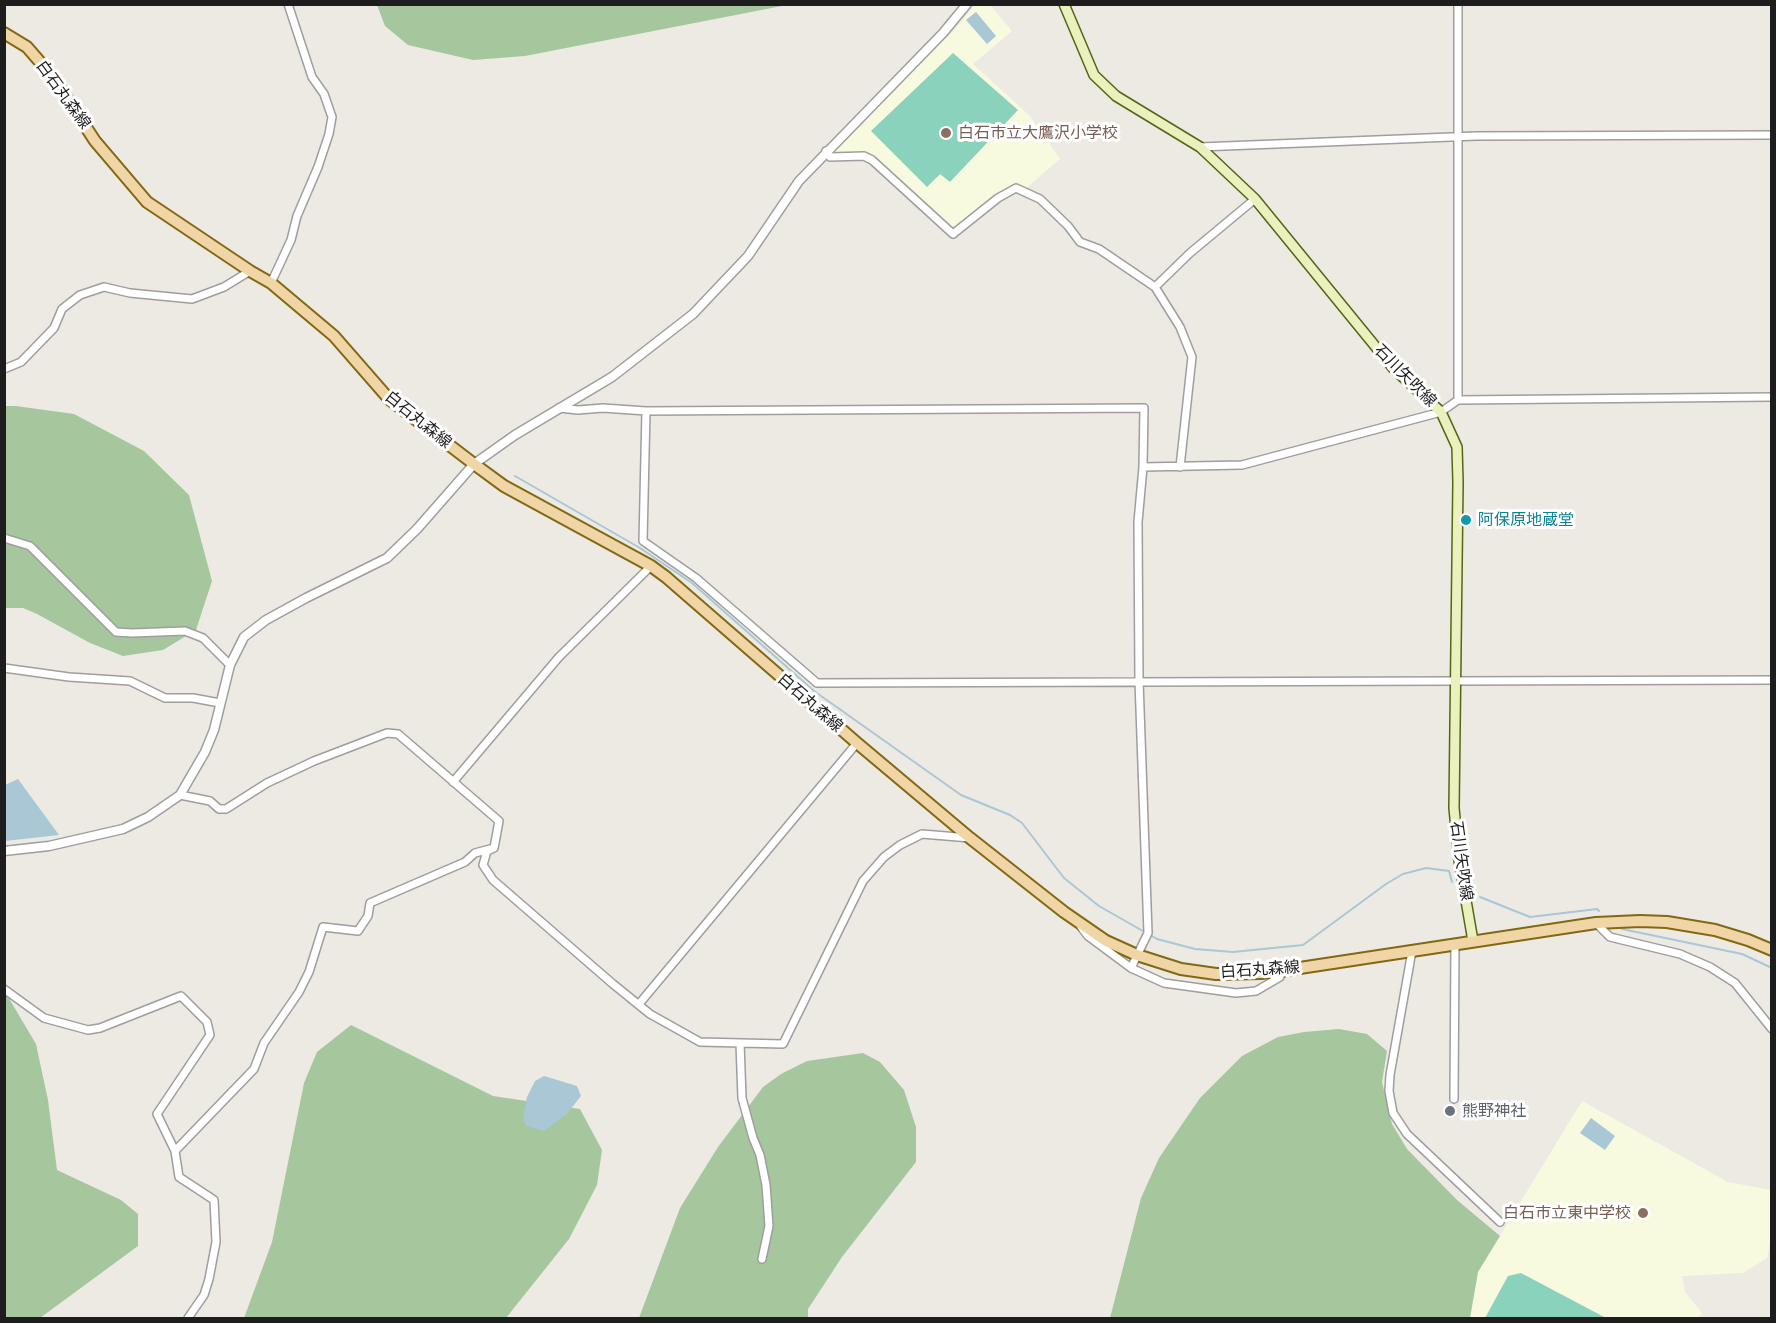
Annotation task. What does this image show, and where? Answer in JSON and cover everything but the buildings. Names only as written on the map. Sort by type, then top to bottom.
[{"type":"main road","name":"石川矢吹線","points":[[1064,4],[1094,75],[1116,96],[1200,147],[1255,199],[1393,368],[1441,412],[1456,447],[1458,482],[1454,808],[1459,860],[1473,941]]},
{"type":"main road","name":"白石丸森線","points":[[4,33],[27,47],[53,77],[95,141],[147,202],[271,283],[334,336],[388,399],[504,486],[651,566],[970,838],[1106,941],[1137,955],[1181,969],[1216,974],[1280,971],[1596,923],[1649,921],[1691,925],[1748,940],[1772,950]]},
{"type":"street","points":[[271,283],[291,240],[297,216],[318,167],[332,117],[324,94],[312,77],[288,4]]},
{"type":"street","points":[[4,851],[49,846],[123,829],[148,818],[180,795],[205,752],[214,730],[230,665],[244,637],[266,620],[387,558],[417,529],[474,464],[515,435],[612,377],[693,314],[748,256],[799,181],[942,33],[967,4]]},
{"type":"street","points":[[1458,4],[1458,400]]},
{"type":"street","points":[[1200,147],[1458,137],[1772,135]]},
{"type":"street","points":[[826,151],[830,157],[864,156],[872,160],[953,234],[998,198],[1016,188],[1040,199],[1068,226],[1080,242],[1099,249],[1155,286],[1180,327],[1192,357],[1180,466]]},
{"type":"street","points":[[1155,286],[1190,253],[1255,199]]},
{"type":"street","points":[[4,369],[21,362],[54,328],[62,309],[80,295],[104,287],[130,293],[192,299],[224,287],[250,271]]},
{"type":"street","points":[[1143,467],[1242,465],[1441,412],[1458,400],[1772,397]]},
{"type":"street","points":[[559,408],[646,411],[1144,408],[1143,467],[1138,522],[1139,681],[1146,936],[1131,968]]},
{"type":"street","points":[[646,411],[643,541],[696,578],[817,683],[1772,680]]},
{"type":"street","points":[[4,538],[30,546],[116,632],[185,631],[203,638],[230,665]]},
{"type":"street","points":[[453,782],[559,657],[651,566]]},
{"type":"street","points":[[4,668],[69,677],[130,681],[165,698],[193,698],[220,703]]},
{"type":"street","points":[[180,795],[210,801],[219,809],[226,809],[267,783],[314,761],[391,732],[398,734],[499,822],[494,848]]},
{"type":"street","points":[[639,1004],[857,743]]},
{"type":"street","points":[[494,848],[487,851],[483,865],[493,880],[650,1014],[700,1042],[783,1044],[863,881],[884,857],[900,845],[922,834],[970,838]]},
{"type":"street","points":[[175,1151],[254,1069],[264,1043],[299,992],[309,972],[323,927],[358,931],[368,916],[370,903],[465,862],[475,853],[494,848]]},
{"type":"street","points":[[1596,923],[1610,937],[1680,954],[1710,967],[1735,982],[1772,1029]]},
{"type":"street","points":[[1082,925],[1081,927],[1088,936],[1131,968],[1164,983],[1236,993],[1256,991],[1280,977],[1280,971]]},
{"type":"street","points":[[1454,1099],[1455,944]]},
{"type":"street","points":[[1412,951],[1390,1074],[1389,1091],[1393,1113],[1407,1134],[1500,1222]]},
{"type":"street","points":[[4,989],[44,1018],[59,1024],[88,1030],[100,1028],[181,996],[207,1022],[210,1035],[157,1114],[175,1151],[179,1177],[214,1200],[216,1230],[207,1287],[188,1318]]},
{"type":"street","points":[[740,1043],[742,1098],[760,1155],[766,1185],[770,1226],[762,1259]]},
{"type":"shaded area","name":"白石市立大鷹沢小学校","points":[[989,4],[1012,31],[973,64],[1030,116],[1060,159],[1025,189],[1013,184],[954,230],[869,153],[836,154],[833,150],[955,29],[974,5]]},
{"type":"shaded area","name":"白石市立東中学校","points":[[1582,1101],[1728,1182],[1771,1190],[1771,1239],[1767,1258],[1743,1273],[1682,1276],[1685,1292],[1702,1313],[1698,1318],[1470,1318],[1478,1272]]},
{"type":"green space","points":[[377,4],[787,5],[525,56],[473,60],[408,45],[385,26]]},
{"type":"green space","points":[[953,53],[1018,110],[950,182],[940,174],[927,187],[871,131]]},
{"type":"green space","points":[[5,406],[74,414],[144,451],[189,495],[212,581],[196,630],[163,650],[123,656],[90,643],[23,608],[5,608]]},
{"type":"green space","points":[[4,990],[36,1044],[48,1100],[57,1170],[121,1200],[138,1214],[138,1246],[40,1318],[5,1318]]},
{"type":"green space","points":[[351,1025],[493,1096],[580,1109],[602,1150],[597,1185],[569,1239],[506,1318],[244,1318],[272,1242],[304,1083],[317,1052]]},
{"type":"green space","points":[[1339,1029],[1367,1034],[1387,1051],[1382,1082],[1392,1124],[1407,1149],[1457,1200],[1500,1236],[1478,1272],[1470,1318],[1110,1318],[1141,1198],[1159,1158],[1200,1098],[1242,1056],[1278,1037]]},
{"type":"green space","points":[[863,1053],[880,1062],[904,1090],[916,1127],[916,1162],[842,1257],[808,1309],[808,1318],[639,1318],[680,1208],[718,1147],[763,1087],[781,1074],[807,1061]]},
{"type":"green space","points":[[1521,1273],[1606,1318],[1485,1318],[1508,1276]]},
{"type":"water","points":[[976,12],[996,36],[987,44],[966,20]]},
{"type":"water","points":[[18,779],[59,835],[5,841],[5,785]]},
{"type":"water","points":[[544,1076],[577,1086],[581,1096],[566,1115],[544,1131],[526,1126],[523,1118],[527,1097],[535,1081]]},
{"type":"water","points":[[1591,1118],[1615,1136],[1605,1150],[1580,1133]]},
{"type":"waterway","points":[[515,476],[640,548],[692,583],[814,691],[961,795],[1010,815],[1022,823],[1064,878],[1099,906],[1157,939],[1195,949],[1233,952],[1303,945],[1403,874],[1426,868],[1449,871],[1452,882]]},
{"type":"waterway","points":[[1480,897],[1530,917],[1597,909],[1599,911]]},
{"type":"waterway","points":[[1622,929],[1742,954],[1772,968]]},
{"type":"place","name":"白石市立大鷹沢小学校","points":[[946,133]]},
{"type":"place","name":"阿保原地蔵堂","points":[[1466,520]]},
{"type":"place","name":"熊野神社","points":[[1450,1111]]},
{"type":"place","name":"白石市立東中学校","points":[[1643,1213]]}]
